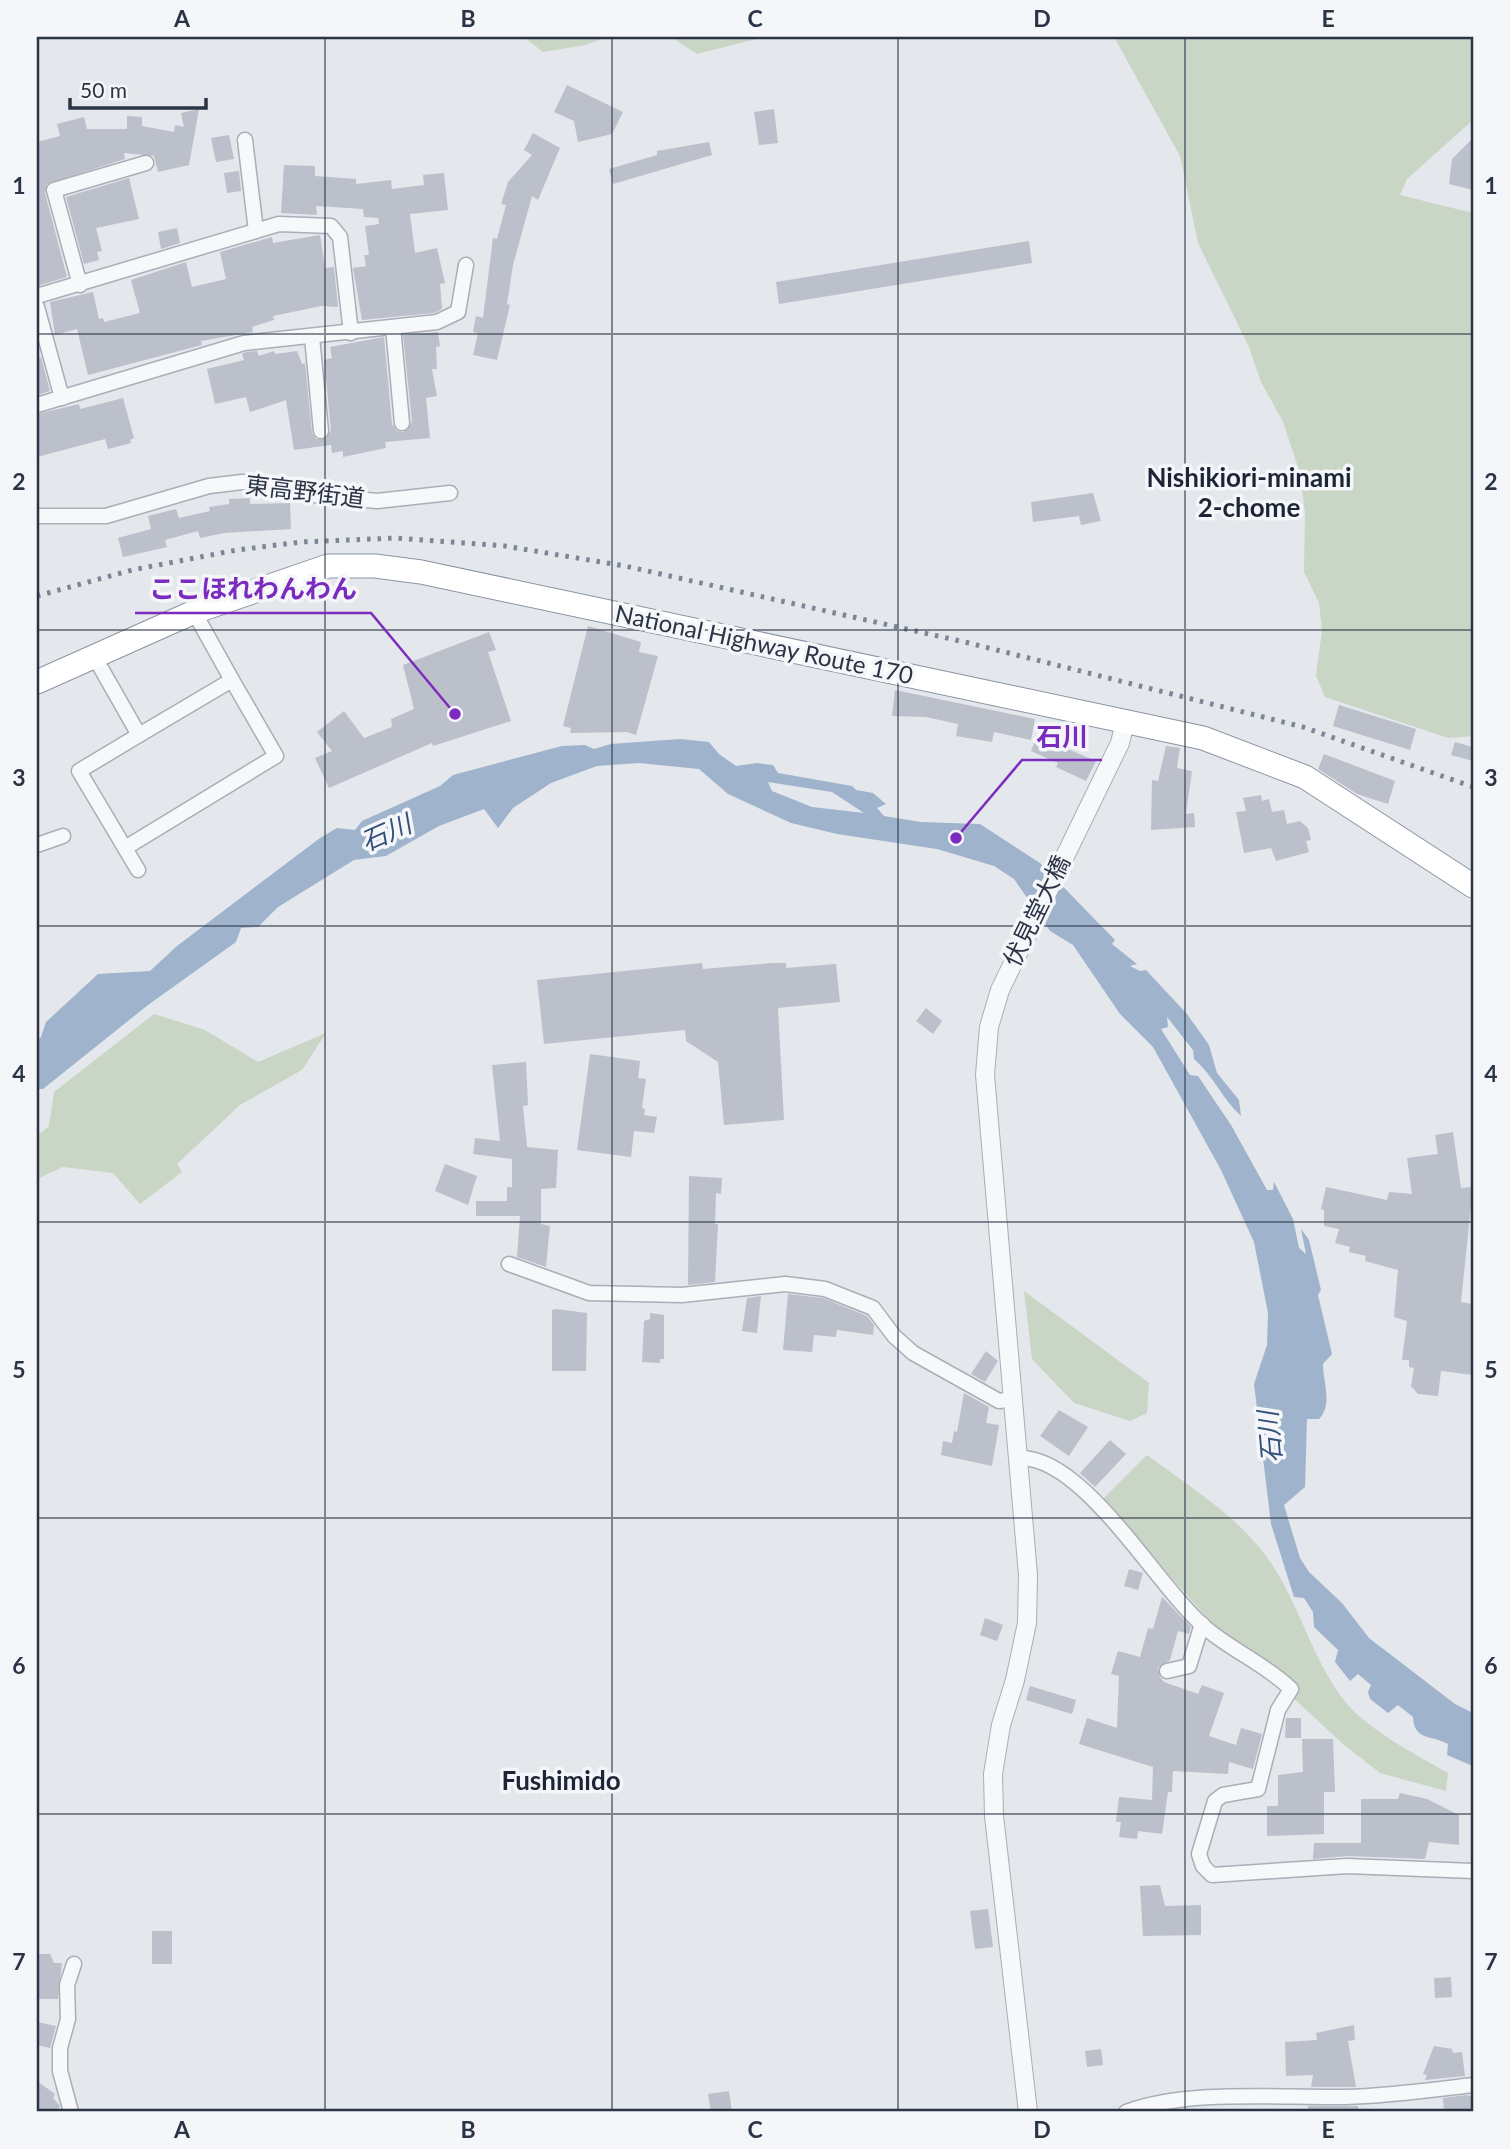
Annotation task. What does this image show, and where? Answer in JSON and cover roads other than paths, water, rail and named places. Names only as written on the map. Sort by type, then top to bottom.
[{"type":"highway","name":"National Highway Route 170","points":[[37,682],[194,612],[328,566],[421,572],[1203,738],[1305,777],[1473,886]]},
{"type":"street","points":[[245,140],[256,231]]},
{"type":"street","points":[[80,285],[54,190],[146,163]]},
{"type":"street","points":[[37,296],[279,224],[331,226],[340,237],[351,333]]},
{"type":"street","points":[[37,405],[244,343],[351,333],[438,321],[458,312],[466,265]]},
{"type":"street","points":[[37,307],[62,398]]},
{"type":"street","points":[[393,327],[401,423]]},
{"type":"street","points":[[312,337],[321,430]]},
{"type":"street","name":"東高野街道","points":[[37,516],[107,516],[209,486],[242,482],[257,482],[314,495],[377,501],[450,493]]},
{"type":"street","points":[[125,848],[276,756],[194,612]]},
{"type":"street","points":[[94,656],[139,735]]},
{"type":"street","points":[[138,870],[79,771],[232,680]]},
{"type":"street","name":"伏見堂大橋","points":[[1028,2112],[994,1816],[993,1774],[1001,1725],[1027,1623],[1028,1575],[985,1075],[989,1027],[1011,964],[1121,743],[1125,722]]},
{"type":"street","points":[[37,845],[63,836]]},
{"type":"street","points":[[509,1264],[580,1292],[682,1295],[785,1284],[825,1289],[873,1308],[894,1336],[913,1353],[999,1401],[1013,1399]]},
{"type":"street","points":[[1018,1458],[1044,1461],[1089,1494],[1202,1624],[1275,1674],[1291,1689],[1278,1710],[1258,1789],[1223,1795],[1215,1801],[1199,1854],[1203,1866],[1212,1875],[1347,1866],[1473,1871]]},
{"type":"street","points":[[1167,1671],[1178,1671],[1189,1666],[1202,1624]]},
{"type":"street","points":[[71,2112],[60,2071],[60,2048],[68,2019],[67,1985],[74,1964]]},
{"type":"street","points":[[1126,2112],[1160,2102],[1270,2095],[1347,2097],[1473,2085]]},
{"type":"water","points":[[680,739],[709,742],[719,754],[736,766],[757,763],[773,765],[778,773],[852,786],[856,790],[873,793],[886,804],[877,808],[884,816],[921,822],[980,824],[1040,863],[1115,940],[1112,944],[1137,964],[1130,966],[1140,971],[1146,970],[1187,1014],[1209,1045],[1217,1073],[1239,1100],[1241,1116],[1194,1059],[1193,1050],[1167,1017],[1168,1027],[1161,1029],[1190,1075],[1198,1076],[1231,1125],[1267,1190],[1273,1190],[1274,1182],[1293,1219],[1299,1248],[1306,1254],[1301,1229],[1309,1240],[1321,1290],[1318,1295],[1332,1354],[1323,1364],[1326,1407],[1319,1419],[1307,1419],[1305,1487],[1284,1505],[1300,1558],[1309,1572],[1342,1603],[1369,1638],[1455,1704],[1473,1713],[1473,1766],[1447,1755],[1448,1744],[1420,1734],[1414,1725],[1413,1717],[1398,1705],[1388,1713],[1370,1699],[1368,1692],[1371,1685],[1358,1674],[1350,1681],[1335,1662],[1338,1650],[1314,1627],[1313,1612],[1304,1598],[1294,1597],[1271,1524],[1254,1384],[1267,1345],[1268,1313],[1254,1242],[1221,1170],[1153,1047],[1120,1014],[1073,945],[1050,931],[1014,879],[994,866],[937,849],[837,834],[791,823],[728,794],[699,769],[639,763],[597,766],[551,783],[513,808],[498,828],[484,809],[439,826],[386,856],[354,860],[278,907],[258,927],[241,928],[236,942],[148,1005],[43,1089],[37,1089],[37,1041],[46,1022],[98,974],[150,971],[177,946],[320,838],[337,828],[355,830],[362,821],[440,786],[453,775],[562,746],[585,745],[594,749],[611,744]],"holes":[[[768,782],[832,792],[864,813],[812,807],[772,791]]]},
{"type":"railway","points":[[37,596],[132,570],[237,550],[301,542],[396,538],[505,546],[625,566],[969,643],[1303,727],[1473,787]]},
{"type":"place","name":"ここほれわんわん","points":[[455,714]]},
{"type":"place","name":"石川","points":[[956,838]]},
{"type":"district","name":"Nishikiori-minami 2-chome","points":[[1249,493]]},
{"type":"district","name":"Fushimido","points":[[561,1781]]}]
